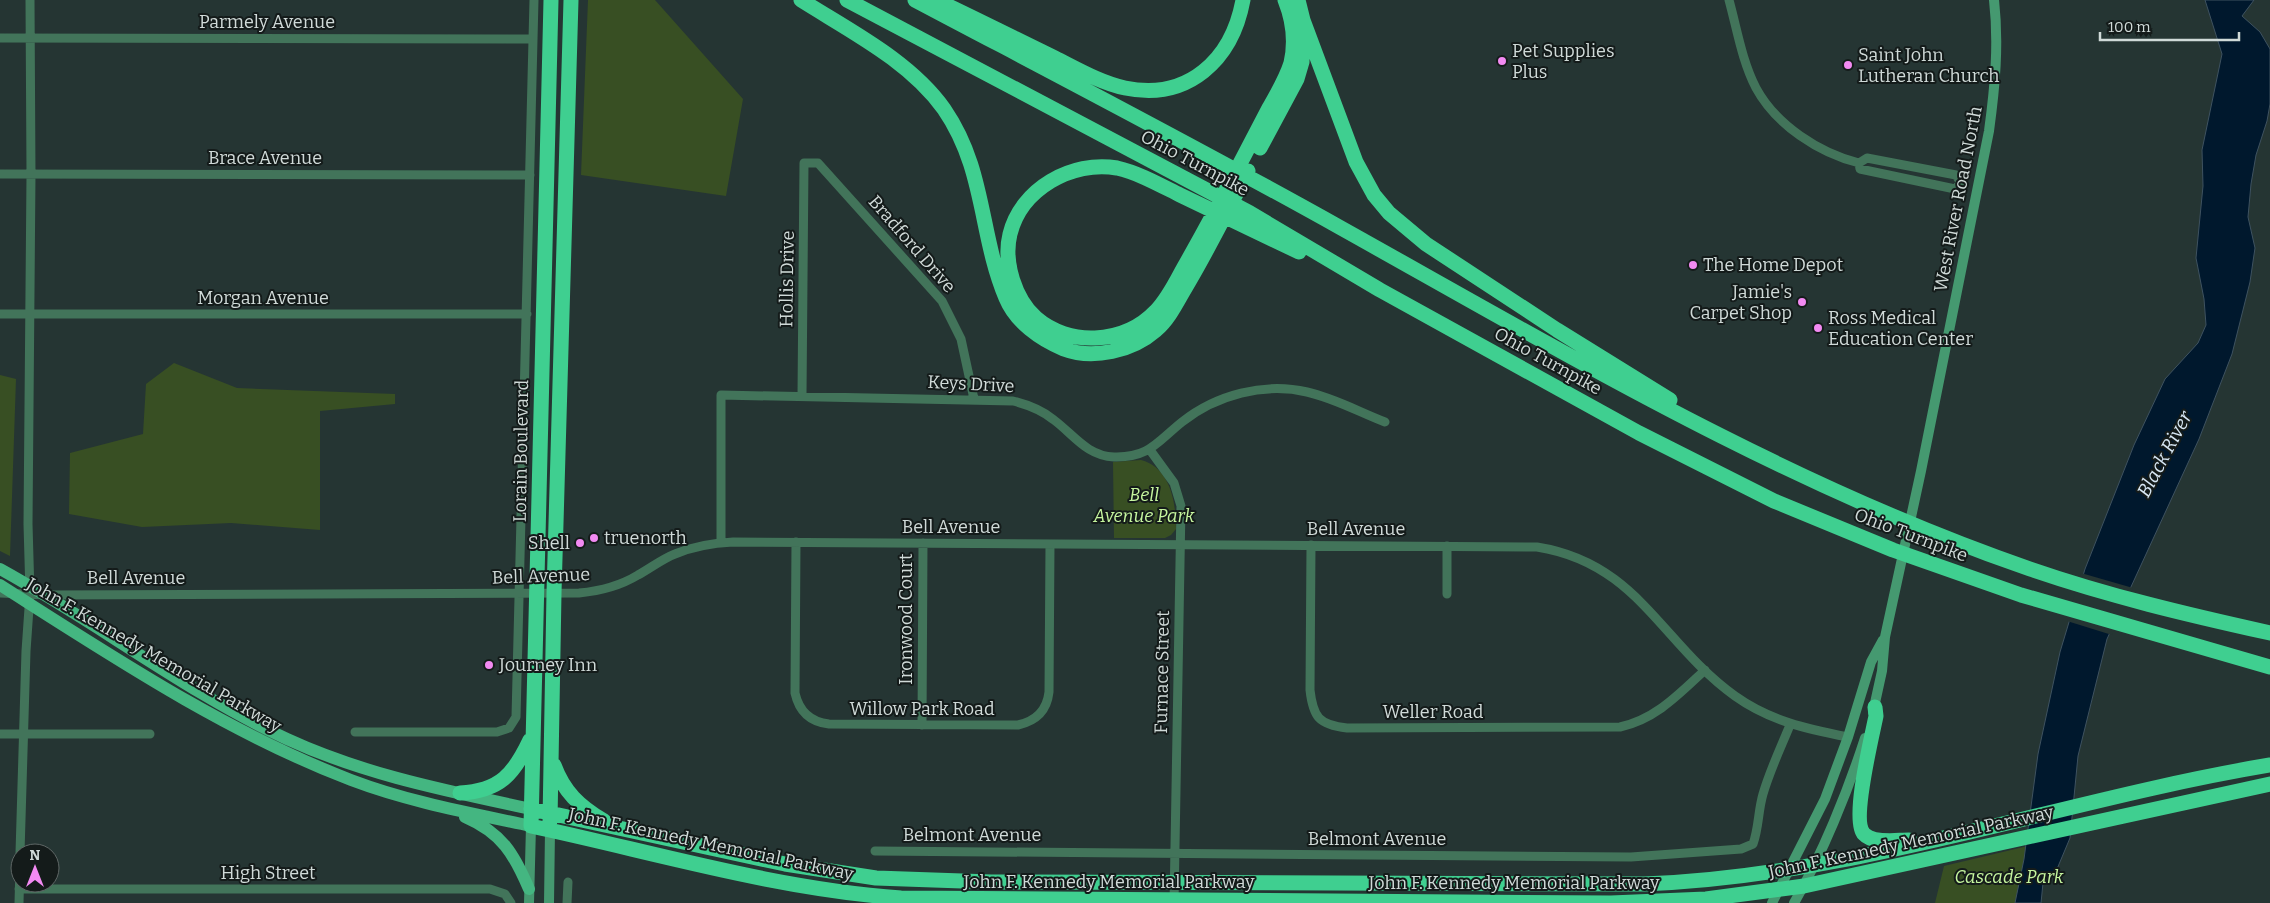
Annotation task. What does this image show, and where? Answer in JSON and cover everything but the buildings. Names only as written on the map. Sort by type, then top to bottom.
[{"type":"highway","name":"Lorain Boulevard","points":[[530,826],[552,0]]},
{"type":"highway","name":"Lorain Boulevard","points":[[550,830],[554,593],[570,0]]},
{"type":"highway","points":[[801,0],[901,66],[919,81],[944,110],[971,159],[999,278],[1006,299],[1022,323],[1052,344],[1070,351],[1092,353],[1112,351],[1131,346],[1157,329],[1167,317],[1256,144],[1296,79],[1302,62],[1303,20]]},
{"type":"highway","name":"Ohio Turnpike","points":[[848,0],[1250,213],[1380,290],[1639,433],[1774,501],[1893,550],[2021,595],[2270,668]]},
{"type":"highway","name":"Ohio Turnpike","points":[[915,0],[1279,193],[1672,412],[1728,441],[1842,494],[2029,569],[2186,615],[2270,633]]},
{"type":"highway","points":[[936,0],[1109,83],[1124,88],[1153,90],[1181,84],[1214,63],[1230,42],[1243,0]]},
{"type":"highway","points":[[1256,144],[1291,62],[1293,34],[1285,0]]},
{"type":"highway","points":[[1298,0],[1303,20],[1356,162],[1374,195],[1402,226],[1426,244],[1557,330],[1672,401],[1842,494]]},
{"type":"highway","points":[[1201,249],[1155,312],[1136,327],[1122,334],[1100,338],[1076,338],[1064,334],[1038,320],[1030,312],[1018,293],[1008,256],[1010,233],[1014,223],[1035,192],[1067,173],[1092,167],[1105,167],[1132,172],[1380,290]]},
{"type":"highway","points":[[1874,707],[1876,716],[1861,796],[1860,829],[1864,835],[1872,839],[1930,841]]},
{"type":"highway","points":[[460,793],[492,788],[505,779],[516,767],[533,734]]},
{"type":"highway","points":[[551,748],[560,782],[570,796],[583,808],[614,826]]},
{"type":"highway","name":"John F. Kennedy Memorial Parkway","points":[[531,808],[785,864],[876,878],[938,881],[1175,883],[1634,884],[1710,880],[1813,866],[2074,808],[2168,784],[2270,765]]},
{"type":"highway","name":"John F. Kennedy Memorial Parkway","points":[[530,826],[750,875],[876,896],[926,899],[1174,902],[1611,903],[1676,901],[1733,896],[1804,886],[2270,784]]},
{"type":"highway","points":[[1733,896],[1746,903]]},
{"type":"main road","name":"John F. Kennedy Memorial Parkway","points":[[1,570],[171,676],[244,718],[287,739],[319,753],[380,774],[531,808]]},
{"type":"main road","name":"John F. Kennedy Memorial Parkway","points":[[0,585],[64,627],[213,715],[268,745],[384,792],[440,807],[530,826]]},
{"type":"main road","points":[[440,807],[488,828],[502,840],[513,854],[529,889]]},
{"type":"street","points":[[20,843],[23,734],[30,594],[28,524],[31,174],[30,0]]},
{"type":"street","name":"Lorain Boulevard","points":[[356,732],[497,732],[509,728],[516,717],[534,0]]},
{"type":"street","points":[[1729,0],[1746,64],[1757,89],[1776,114],[1792,129],[1821,148],[1859,163]]},
{"type":"street","name":"West River Road North","points":[[1794,903],[1804,886],[1849,784],[1874,707],[1882,671],[1884,637],[1916,492],[1978,186],[1995,90],[1997,50],[1994,0]]},
{"type":"street","name":"Parmely Avenue","points":[[0,38],[533,38]]},
{"type":"street","points":[[1859,163],[1867,158],[1956,175],[1961,182],[1978,186]]},
{"type":"street","name":"Hollis Drive","points":[[802,396],[804,163]]},
{"type":"street","name":"Bradford Drive","points":[[804,163],[818,163],[942,301],[961,339],[974,399]]},
{"type":"street","points":[[1859,163],[1860,169],[1954,188],[1961,182]]},
{"type":"street","name":"Brace Avenue","points":[[0,174],[530,175]]},
{"type":"street","name":"Morgan Avenue","points":[[0,314],[527,314]]},
{"type":"street","name":"Keys Drive","points":[[721,542],[721,395],[1006,400],[1029,405],[1043,412],[1079,443],[1095,453],[1113,457],[1150,450],[1184,421],[1209,405],[1237,394],[1261,389],[1307,392],[1384,422]]},
{"type":"street","name":"Furnace Street","points":[[1150,450],[1174,483],[1179,493],[1181,506],[1174,902]]},
{"type":"street","name":"Bell Avenue","points":[[0,593],[580,593],[604,589],[628,581],[679,552],[697,546],[721,542],[1537,547],[1564,553],[1590,563],[1624,586],[1705,670],[1749,706],[1790,725],[1848,737]]},
{"type":"street","name":"Willow Park Road","points":[[796,542],[796,693],[801,710],[815,721],[823,724],[922,725],[1018,725],[1027,723],[1041,713],[1046,706],[1049,692],[1050,544]]},
{"type":"street","name":"Ironwood Court","points":[[922,725],[923,543]]},
{"type":"street","name":"Weller Road","points":[[1311,545],[1311,698],[1312,707],[1319,719],[1330,726],[1620,727],[1644,720],[1659,711],[1705,670]]},
{"type":"street","points":[[1447,546],[1447,594]]},
{"type":"street","name":"West River Road North","points":[[1772,903],[1825,799],[1848,737],[1871,662],[1884,637]]},
{"type":"street","name":"Belmont Avenue","points":[[874,851],[1631,857],[1741,849],[1753,844],[1759,827],[1760,804],[1764,788],[1790,725]]},
{"type":"street","points":[[0,734],[150,734]]},
{"type":"street","name":"Lorain Boulevard","points":[[529,903],[530,826]]},
{"type":"street","name":"Lorain Boulevard","points":[[548,903],[550,830]]},
{"type":"street","points":[[567,903],[568,882]]},
{"type":"street","name":"High Street","points":[[60,889],[490,889],[504,894],[511,903]]},
{"type":"green space","points":[[588,0],[655,0],[743,99],[726,196],[581,175]]},
{"type":"green space","points":[[174,363],[237,388],[395,394],[395,404],[320,411],[320,530],[231,523],[142,527],[69,514],[70,453],[143,434],[146,384]]},
{"type":"green space","points":[[0,375],[16,379],[10,556],[0,551]]},
{"type":"green space","name":"Bell Avenue Park","points":[[1141,460],[1159,470],[1165,478],[1173,498],[1176,529],[1165,538],[1114,538],[1113,462]]},
{"type":"green space","name":"Cascade Park","points":[[2044,842],[2029,903],[1935,903],[1944,866]]},
{"type":"water","name":"Black River","points":[[2205,0],[2254,0],[2242,16],[2260,32],[2270,49],[2270,104],[2267,121],[2256,155],[2248,217],[2255,248],[2250,282],[2232,354],[2199,439],[2107,639],[2078,756],[2070,838],[2057,869],[2043,883],[2041,903],[2015,903],[2024,859],[2038,754],[2060,652],[2085,569],[2134,445],[2165,379],[2198,343],[2206,325],[2204,299],[2196,258],[2203,186],[2202,150],[2222,54]]},
{"type":"pier","points":[[2081,573],[2133,588],[2112,635],[2067,621]]},
{"type":"place","name":"Pet Supplies Plus","points":[[1502,61]]},
{"type":"place","name":"Saint John Lutheran Church","points":[[1848,65]]},
{"type":"place","name":"The Home Depot","points":[[1693,265]]},
{"type":"place","name":"Jamie's Carpet Shop","points":[[1802,302]]},
{"type":"place","name":"Ross Medical Education Center","points":[[1818,328]]},
{"type":"place","name":"truenorth","points":[[594,538]]},
{"type":"place","name":"Shell","points":[[580,543]]},
{"type":"place","name":"Journey Inn","points":[[489,665]]}]
